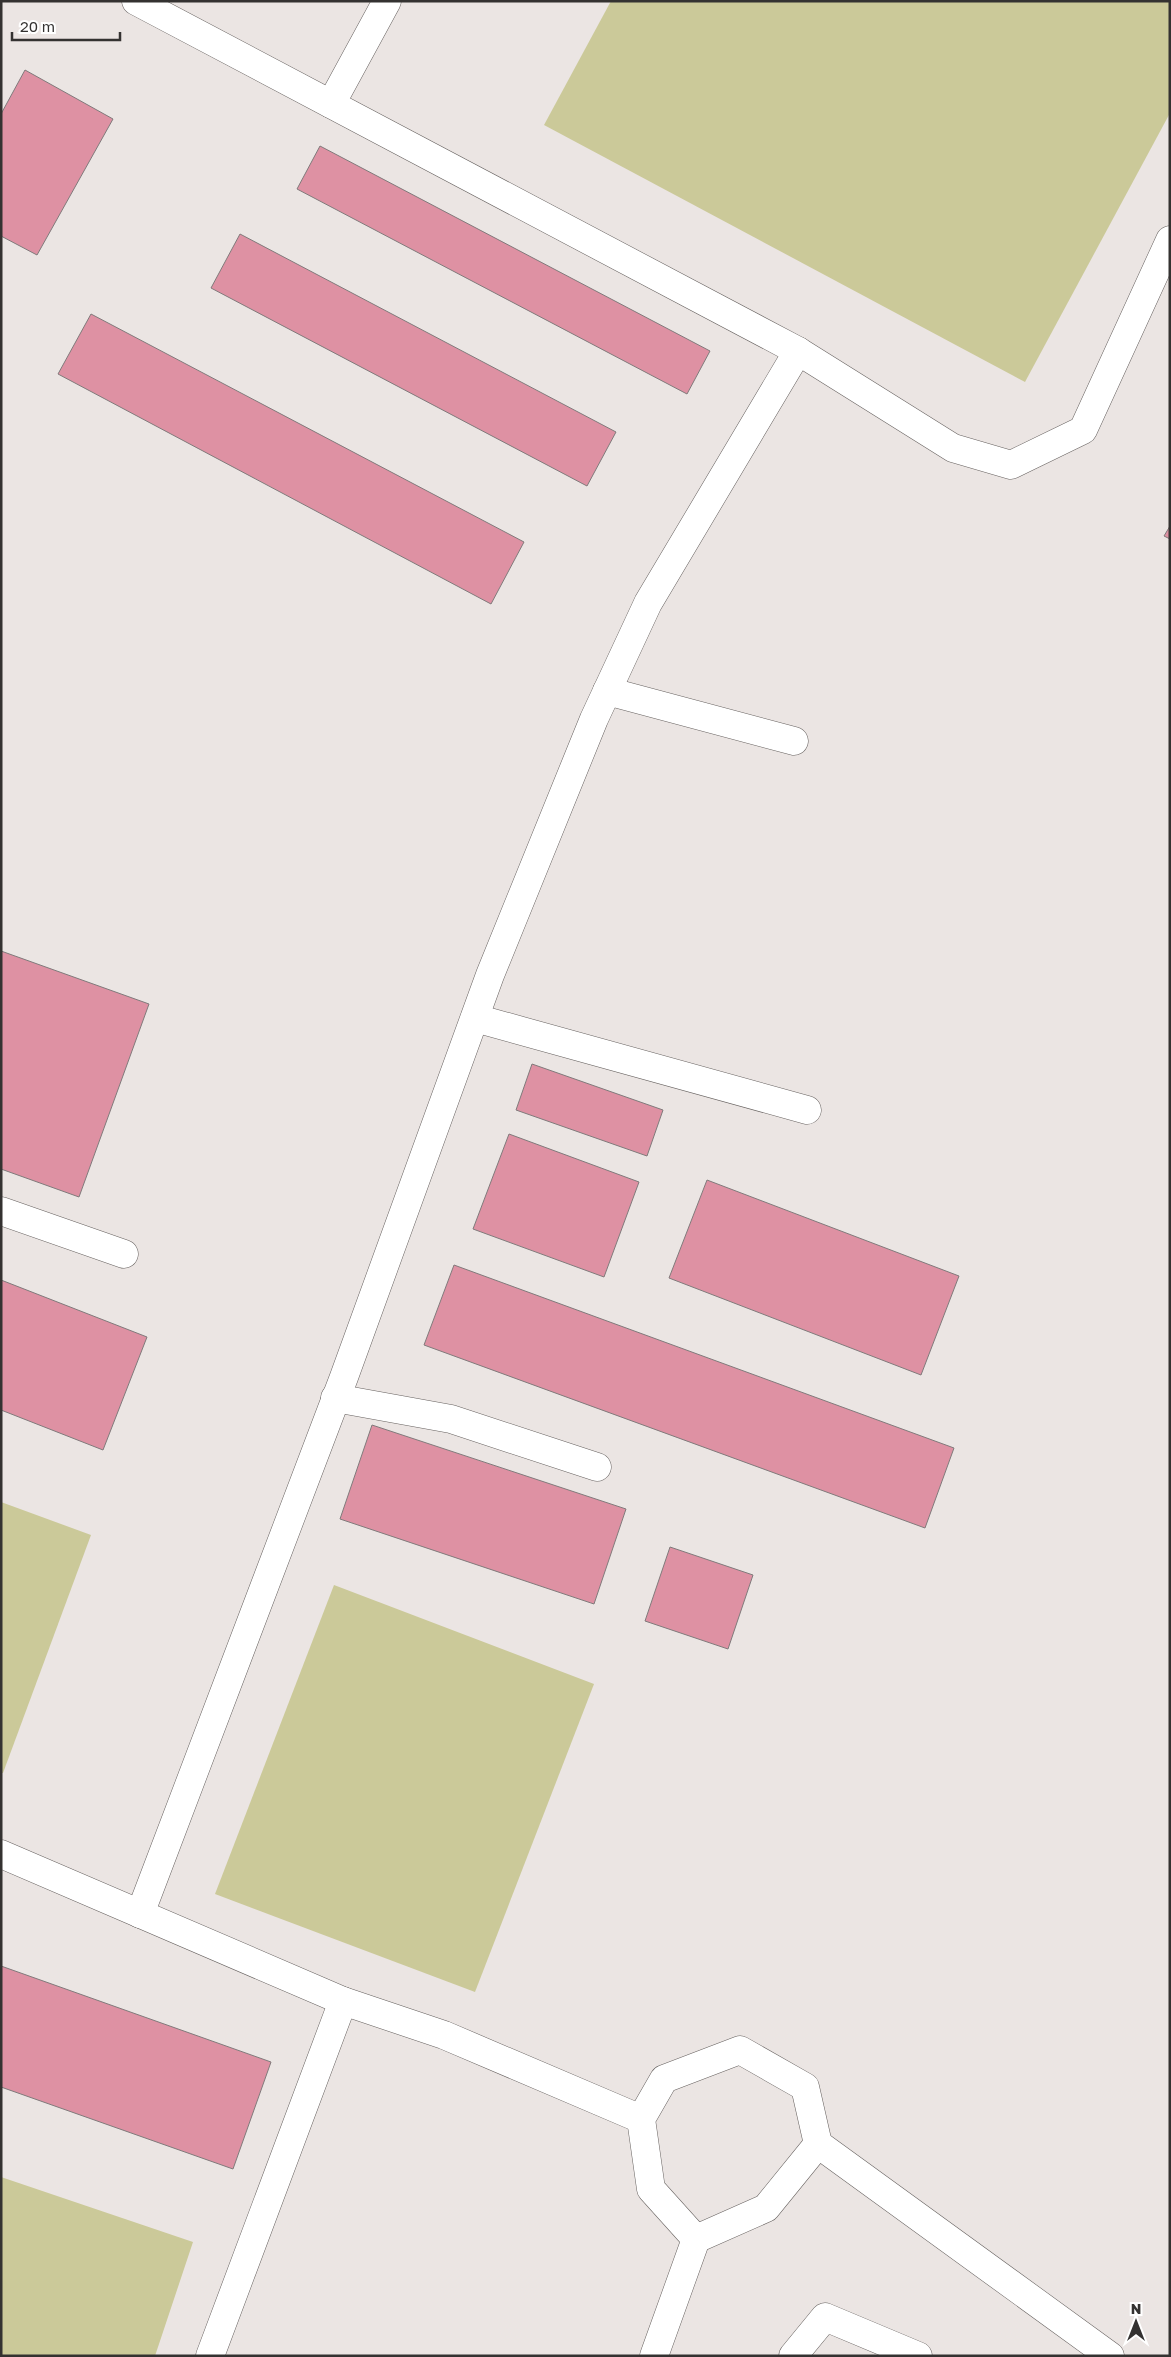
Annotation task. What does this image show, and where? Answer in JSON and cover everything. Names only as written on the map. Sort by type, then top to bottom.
[{"type":"lane","points":[[136,1],[798,350],[954,448],[1011,465],[1083,430],[1170,240]]},
{"type":"lane","points":[[332,104],[387,1]]},
{"type":"lane","points":[[140,1914],[335,1398],[475,1018],[542,847],[607,692],[648,603],[798,350]]},
{"type":"lane","points":[[607,692],[794,741]]},
{"type":"lane","points":[[475,1018],[807,1110]]},
{"type":"lane","points":[[1,1211],[124,1254]]},
{"type":"lane","points":[[335,1398],[451,1419],[597,1467]]},
{"type":"lane","points":[[1,1854],[343,2001],[444,2035],[642,2119]]},
{"type":"lane","points":[[210,2356],[343,2001]]},
{"type":"lane","points":[[696,2239],[651,2189],[642,2119],[664,2080],[740,2050],[805,2087],[818,2144],[1110,2356]]},
{"type":"lane","points":[[654,2356],[696,2239],[766,2208],[818,2144]]},
{"type":"lane","points":[[793,2356],[825,2317],[918,2356]]},
{"type":"shaded area","points":[[611,1],[1170,1],[1170,113],[1025,382],[544,125]]},
{"type":"shaded area","points":[[1,1502],[91,1535],[3,1773],[1,1773]]},
{"type":"shaded area","points":[[334,1585],[594,1684],[475,1992],[215,1894]]},
{"type":"shaded area","points":[[1,2177],[193,2242],[155,2356],[1,2356]]},
{"type":"building","points":[[25,70],[113,119],[37,255],[1,236],[1,114]]},
{"type":"building","points":[[320,146],[710,351],[687,394],[297,189]]},
{"type":"building","points":[[240,234],[616,432],[587,486],[211,288]]},
{"type":"building","points":[[91,314],[524,542],[491,604],[58,374]]},
{"type":"building","points":[[1170,526],[1170,539],[1164,536]]},
{"type":"building","points":[[1,951],[149,1004],[79,1197],[1,1169]]},
{"type":"building","points":[[532,1064],[663,1110],[647,1156],[516,1110]]},
{"type":"building","points":[[509,1134],[639,1182],[604,1277],[473,1229]]},
{"type":"building","points":[[707,1180],[959,1276],[921,1375],[669,1278]]},
{"type":"building","points":[[454,1265],[954,1448],[925,1528],[424,1345]]},
{"type":"building","points":[[1,1280],[147,1337],[103,1450],[1,1410]]},
{"type":"building","points":[[372,1425],[626,1509],[594,1604],[340,1519]]},
{"type":"building","points":[[670,1547],[753,1575],[728,1649],[645,1621]]},
{"type":"building","points":[[1,1966],[271,2062],[233,2169],[1,2087]]}]
